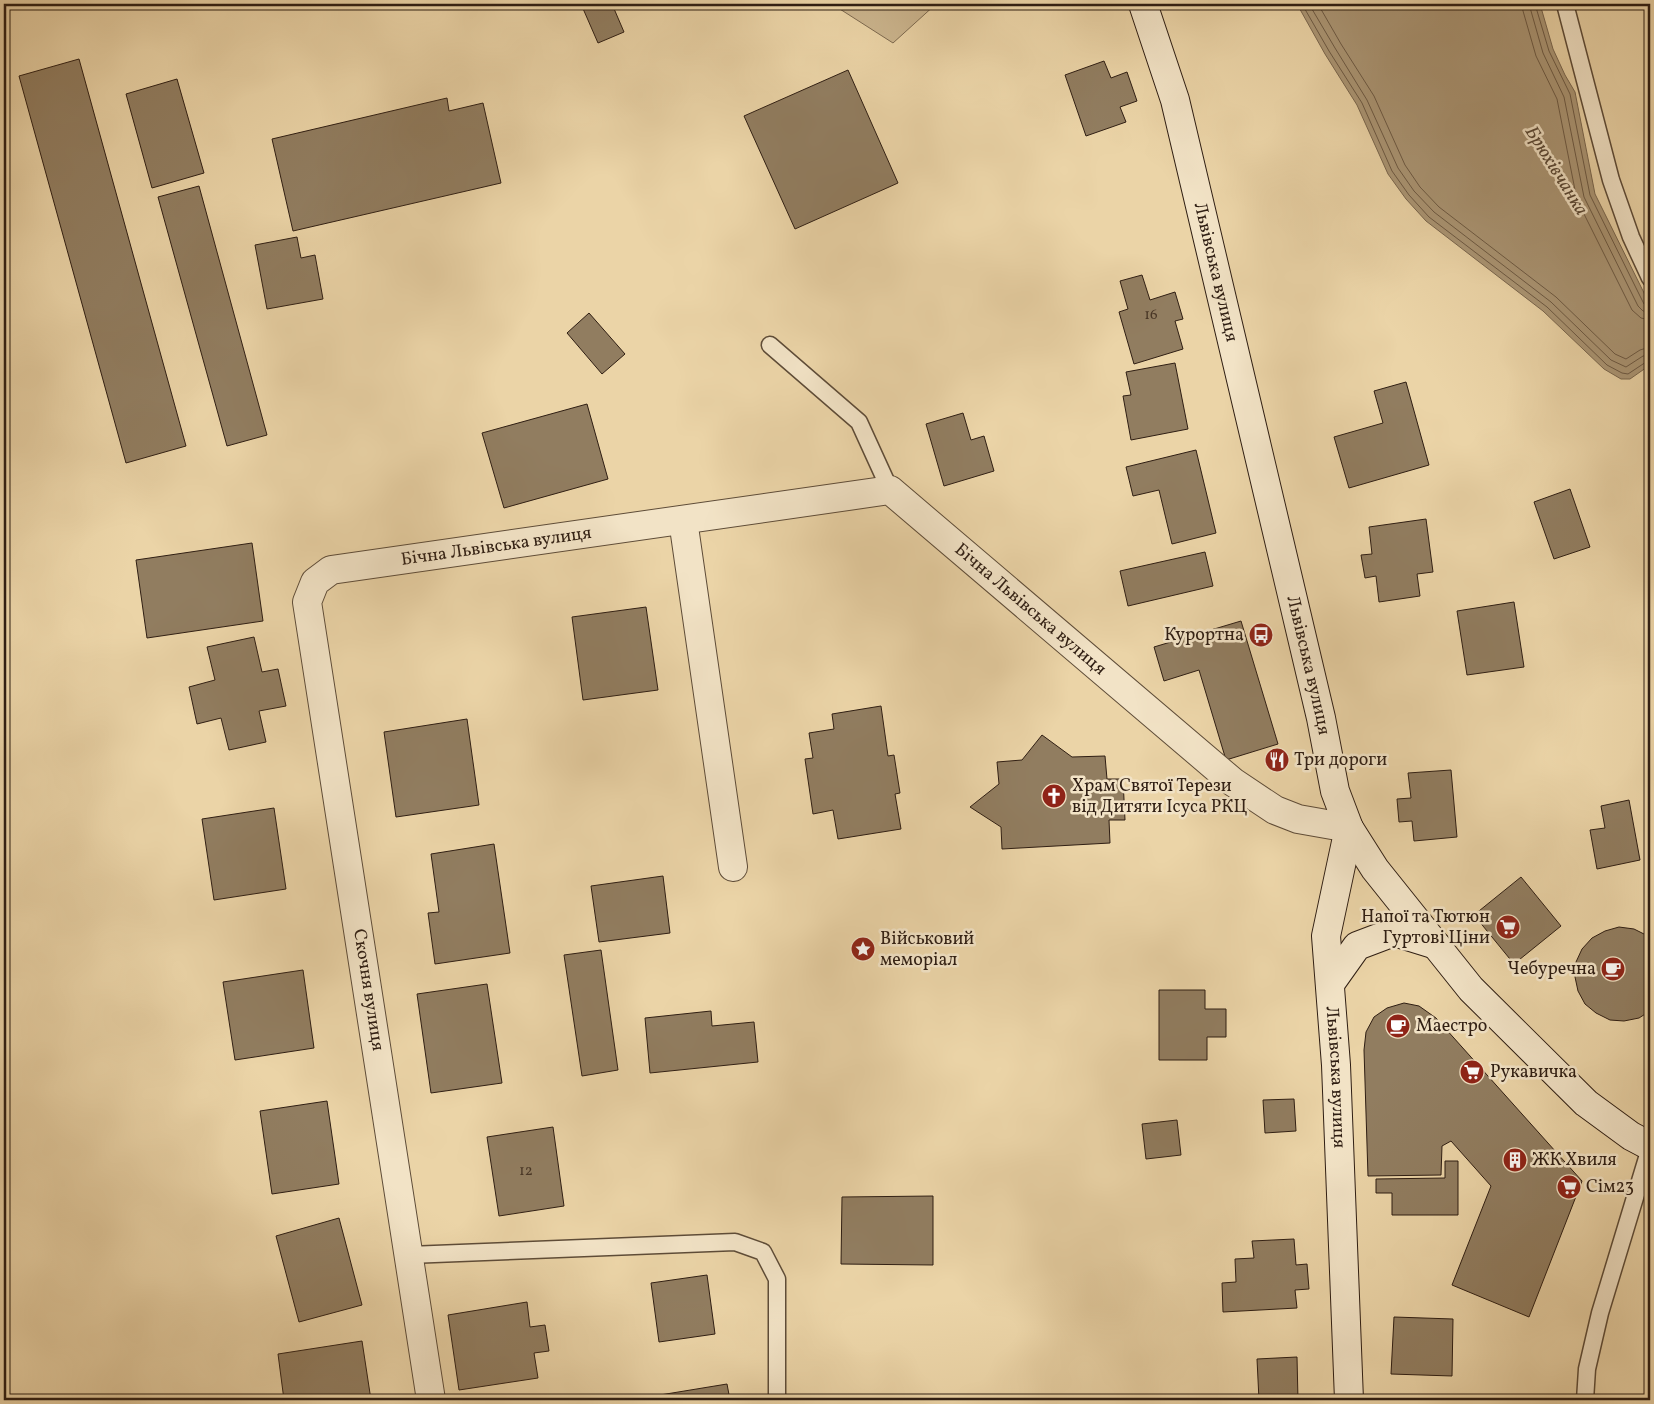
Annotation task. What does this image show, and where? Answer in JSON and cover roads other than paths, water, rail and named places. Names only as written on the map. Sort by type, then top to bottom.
[{"type":"street","name":"Львівська вулиця","points":[[1143,4],[1175,100],[1319,709],[1336,791],[1349,828],[1326,936],[1336,1065],[1349,1400]]},
{"type":"street","name":"Бічна Львівська вулиця","points":[[315,582],[331,570],[890,490],[1232,782],[1276,810],[1298,819],[1349,828]]},
{"type":"street","points":[[683,520],[733,867]]},
{"type":"street","name":"Скочня вулиця","points":[[315,582],[307,602],[431,1400]]},
{"type":"street","points":[[1349,828],[1375,869],[1471,989],[1586,1103],[1650,1147]]},
{"type":"street","points":[[1330,984],[1357,946],[1385,935],[1394,932],[1436,945]]},
{"type":"lane","points":[[1565,4],[1612,180],[1631,237],[1650,278]]},
{"type":"lane","points":[[770,345],[859,422],[890,490]]},
{"type":"lane","points":[[1585,1400],[1587,1369],[1600,1313],[1650,1147]]},
{"type":"lane","points":[[409,1255],[735,1242],[763,1252],[777,1279],[777,1400]]},
{"type":"water","name":"Брюхівчанка","points":[[1297,4],[1540,4],[1553,49],[1575,92],[1595,194],[1650,305],[1650,365],[1630,379],[1621,379],[1604,369],[1543,311],[1426,221],[1406,199],[1388,174],[1357,105]]},
{"type":"place","name":"Курортна","points":[[1261,635]]},
{"type":"place","name":"Три дороги","points":[[1277,760]]},
{"type":"place","name":"Храм Святої Терези від Дитяти Ісуса РКЦ","points":[[1054,796]]},
{"type":"place","name":"Напої та Тютюн Гуртові Ціни","points":[[1508,927]]},
{"type":"place","name":"Військовий меморіал","points":[[863,949]]},
{"type":"place","name":"Чебуречна","points":[[1613,969]]},
{"type":"place","name":"Маестро","points":[[1398,1026]]},
{"type":"place","name":"Рукавичка","points":[[1472,1072]]},
{"type":"place","name":"ЖК Хвиля","points":[[1515,1160]]},
{"type":"place","name":"Сім23","points":[[1569,1187]]}]
